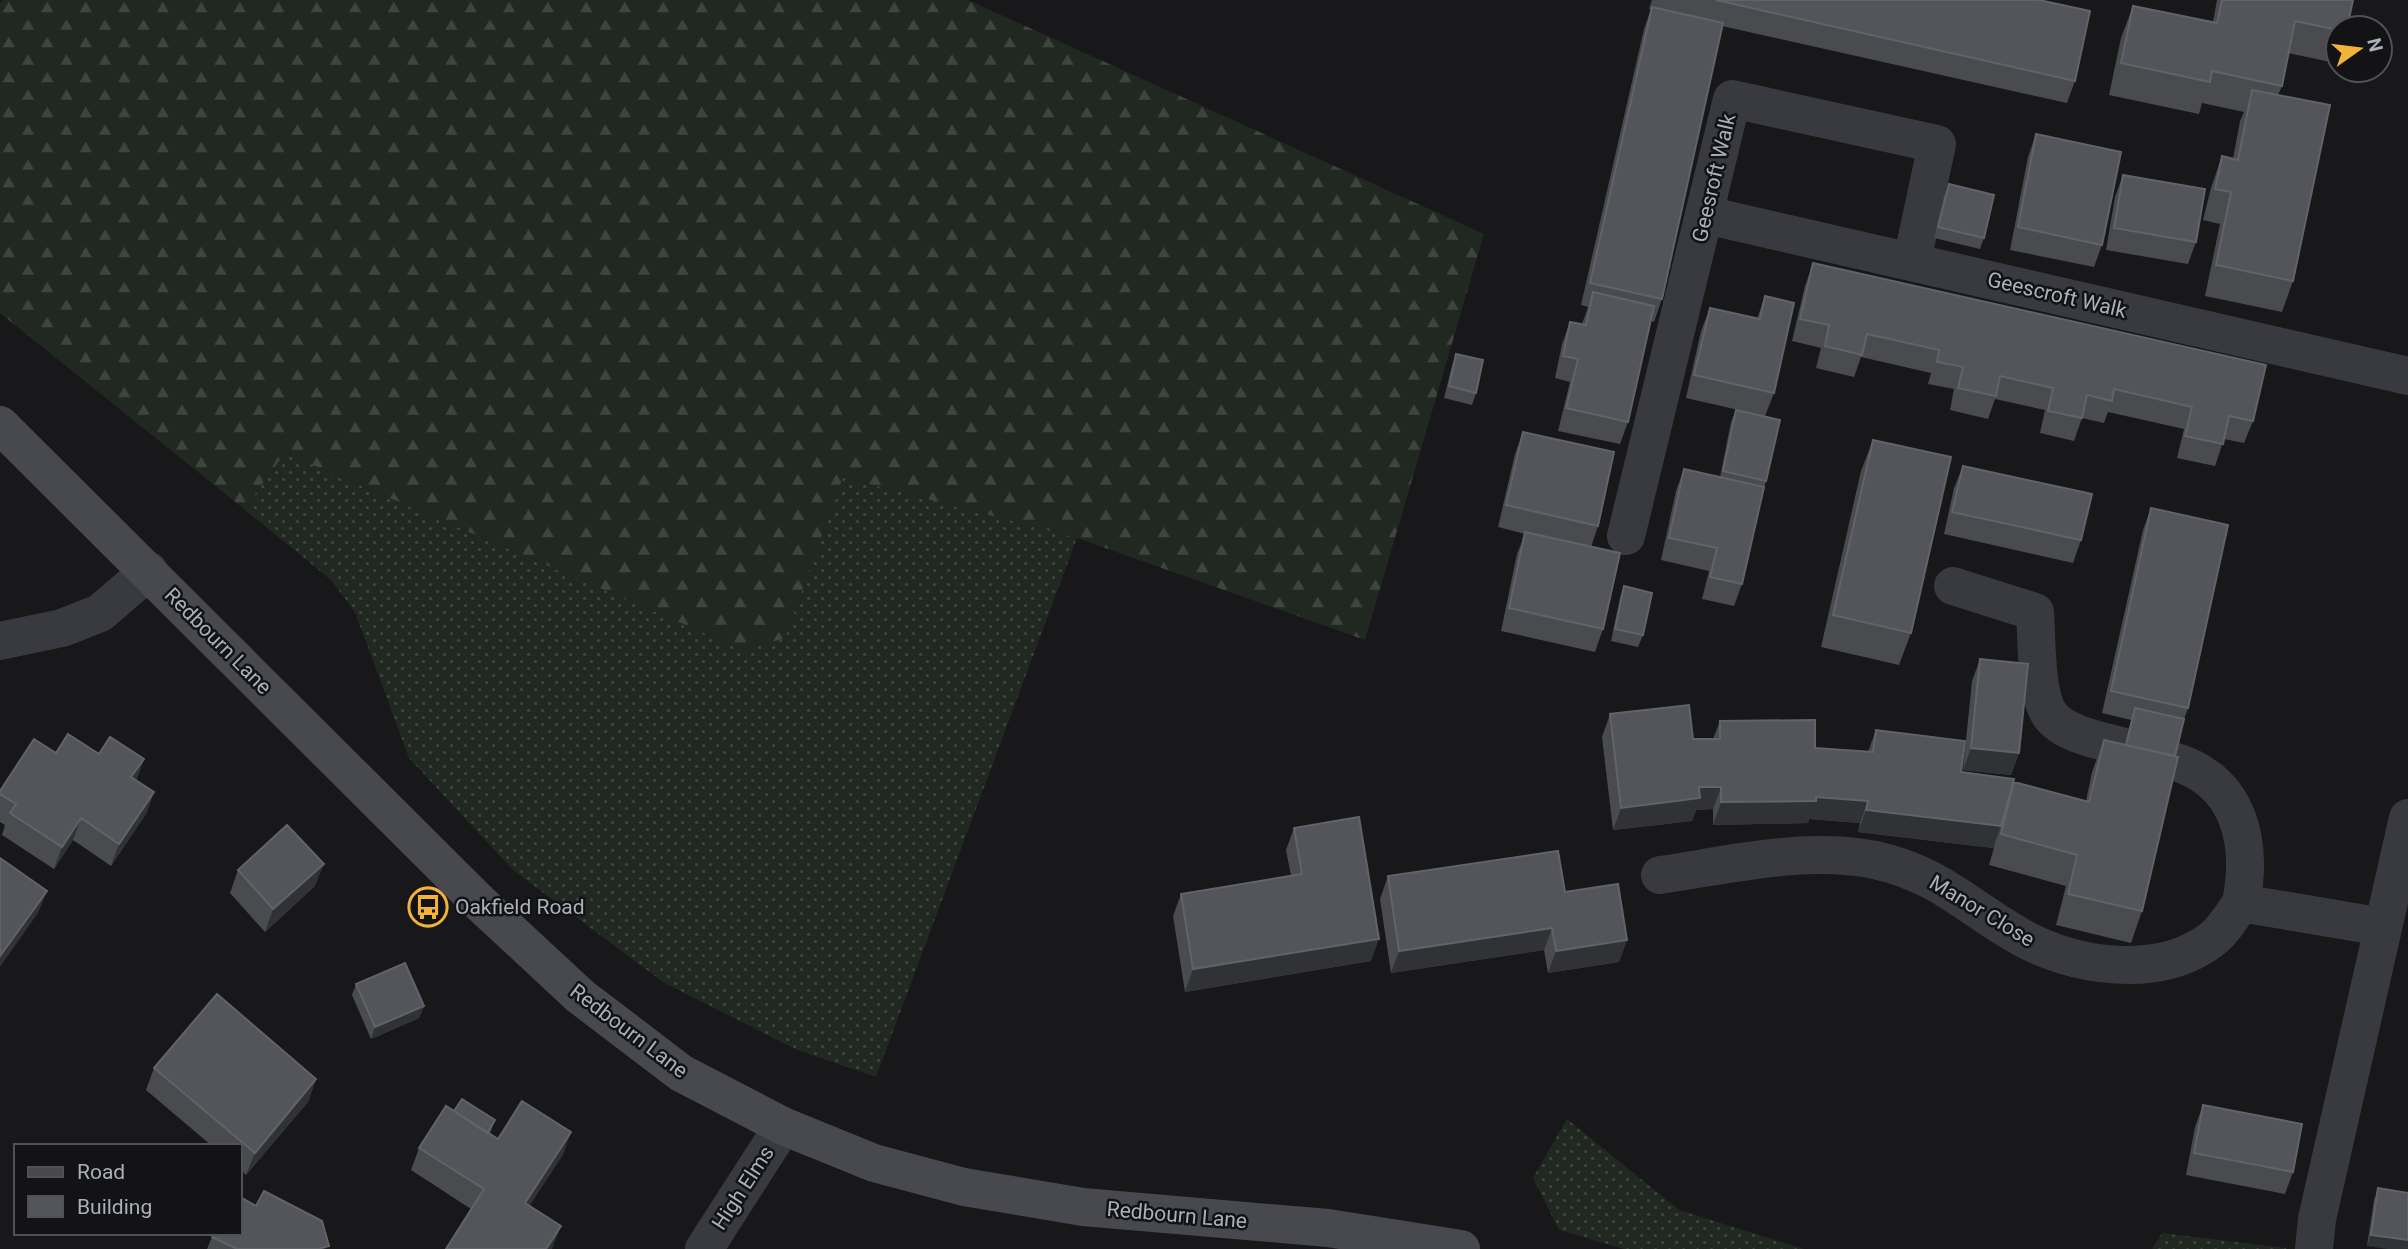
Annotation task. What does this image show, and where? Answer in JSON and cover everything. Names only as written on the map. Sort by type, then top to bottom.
[{"type":"main road","name":"Redbourn Lane","points":[[0,425],[481,904],[580,996],[681,1073],[783,1126],[874,1163],[964,1187],[1083,1207],[1328,1228],[1461,1249]]},
{"type":"street","name":"Geesroft Walk","points":[[1626,536],[1732,99],[1937,144],[1912,261]]},
{"type":"street","name":"Geescroft Walk","points":[[1706,215],[2408,376]]},
{"type":"street","points":[[0,641],[62,628],[100,613],[149,571]]},
{"type":"street","points":[[1954,586],[2035,612],[2042,696],[2050,716],[2090,738],[2125,747]]},
{"type":"street","points":[[2173,761],[2190,766],[2209,779],[2225,796],[2236,815],[2247,854],[2241,903],[2383,927]]},
{"type":"street","points":[[2314,1249],[2317,1219],[2408,818]]},
{"type":"street","name":"Manor Close","points":[[1660,874],[1797,857],[1837,855],[1872,860],[1905,867],[1936,880],[2020,937],[2052,951],[2082,961],[2121,965],[2156,962],[2187,953],[2211,940],[2241,903]]},
{"type":"street","name":"High Elms","points":[[704,1249],[783,1126]]},
{"type":"green space","points":[[3,0],[968,0],[1484,234],[1365,640],[1077,538],[843,477],[785,638],[744,650],[285,453],[244,509],[0,313],[0,3]]},
{"type":"green space","points":[[285,453],[744,650],[785,637],[843,477],[1077,538],[876,1077],[797,1050],[663,982],[513,870],[409,758],[355,612],[331,580],[244,509]]},
{"type":"green space","points":[[1567,1119],[1679,1210],[1804,1249],[1624,1249],[1559,1230],[1533,1178]]},
{"type":"green space","points":[[2162,1233],[2286,1248],[2286,1249],[2152,1249]]},
{"type":"building","points":[[1716,0],[2039,0],[2090,11],[2075,81]]},
{"type":"building","points":[[2222,0],[2353,0],[2350,14],[2324,14],[2324,27],[2295,21],[2282,86],[2212,71],[2210,82],[2121,63],[2133,6],[2217,23]]},
{"type":"building","points":[[1652,7],[1723,23],[1662,299],[1590,283]]},
{"type":"building","points":[[2252,90],[2330,105],[2293,281],[2216,265],[2231,192],[2215,189],[2222,156],[2238,160]]},
{"type":"building","points":[[2036,134],[2121,152],[2102,245],[2018,227]]},
{"type":"building","points":[[2123,175],[2205,189],[2196,242],[2114,228]]},
{"type":"building","points":[[1949,184],[1994,195],[1984,238],[1938,227]]},
{"type":"building","points":[[1813,263],[2266,365],[2253,421],[2229,416],[2223,444],[2185,436],[2192,407],[2114,389],[2112,401],[2087,395],[2082,418],[2048,411],[2053,388],[2000,376],[1996,396],[1958,388],[1963,367],[1937,362],[1939,350],[1867,334],[1862,355],[1825,346],[1829,325],[1800,319]]},
{"type":"building","points":[[1593,292],[1654,306],[1628,422],[1566,408],[1578,359],[1563,356],[1570,322],[1586,325]]},
{"type":"building","points":[[1765,296],[1794,303],[1774,393],[1694,375],[1710,308],[1760,319]]},
{"type":"building","points":[[1456,354],[1483,360],[1476,393],[1449,386]]},
{"type":"building","points":[[1736,410],[1780,420],[1766,481],[1723,471]]},
{"type":"building","points":[[1523,432],[1614,452],[1598,526],[1506,505]]},
{"type":"building","points":[[1873,440],[1951,457],[1911,633],[1833,615]]},
{"type":"building","points":[[1963,466],[2092,494],[2081,540],[1952,512]]},
{"type":"building","points":[[1684,469],[1764,487],[1742,584],[1710,577],[1717,548],[1669,538]]},
{"type":"building","points":[[2151,508],[2228,525],[2188,708],[2111,691]]},
{"type":"building","points":[[1525,532],[1620,553],[1603,629],[1509,608]]},
{"type":"building","points":[[1624,586],[1652,593],[1643,635],[1615,629]]},
{"type":"building","points":[[1980,659],[2028,664],[2019,753],[1971,748]]},
{"type":"building","points":[[1689,705],[1693,739],[1720,739],[1720,721],[1815,720],[1815,748],[1873,752],[1876,730],[1965,741],[1961,772],[2014,779],[2001,826],[1866,810],[1868,801],[1816,797],[1816,801],[1721,802],[1721,787],[1699,787],[1700,798],[1621,808],[1610,714]]},
{"type":"building","points":[[2135,708],[2184,719],[2175,756],[2126,745]]},
{"type":"building","points":[[68,734],[99,754],[110,737],[144,759],[131,777],[154,792],[119,844],[81,818],[62,847],[10,813],[16,804],[0,794],[34,739],[56,753]]},
{"type":"building","points":[[2104,740],[2178,757],[2142,911],[2068,894],[2077,855],[2001,834],[2014,782],[2089,802]]},
{"type":"building","points":[[1359,817],[1379,939],[1193,969],[1181,894],[1302,874],[1294,828]]},
{"type":"building","points":[[287,825],[324,864],[273,909],[238,870]]},
{"type":"building","points":[[1558,851],[1565,892],[1618,884],[1627,940],[1556,951],[1552,928],[1399,951],[1388,876]]},
{"type":"building","points":[[0,858],[47,891],[0,956]]},
{"type":"building","points":[[405,963],[424,1006],[375,1027],[356,984]]},
{"type":"building","points":[[217,994],[316,1079],[255,1153],[154,1068]]},
{"type":"building","points":[[462,1099],[495,1120],[487,1133],[454,1111]]},
{"type":"building","points":[[522,1101],[571,1132],[525,1203],[561,1226],[546,1249],[446,1249],[484,1189],[419,1148],[446,1106],[498,1139]]},
{"type":"building","points":[[2203,1105],[2302,1124],[2293,1172],[2194,1153]]},
{"type":"building","points":[[2378,1188],[2408,1193],[2408,1240],[2371,1235]]},
{"type":"building","points":[[264,1191],[322,1221],[329,1246],[318,1249],[234,1249],[212,1237],[242,1235],[242,1198],[256,1206]]},
{"type":"place","name":"Oakfield Road","points":[[428,907]]}]
